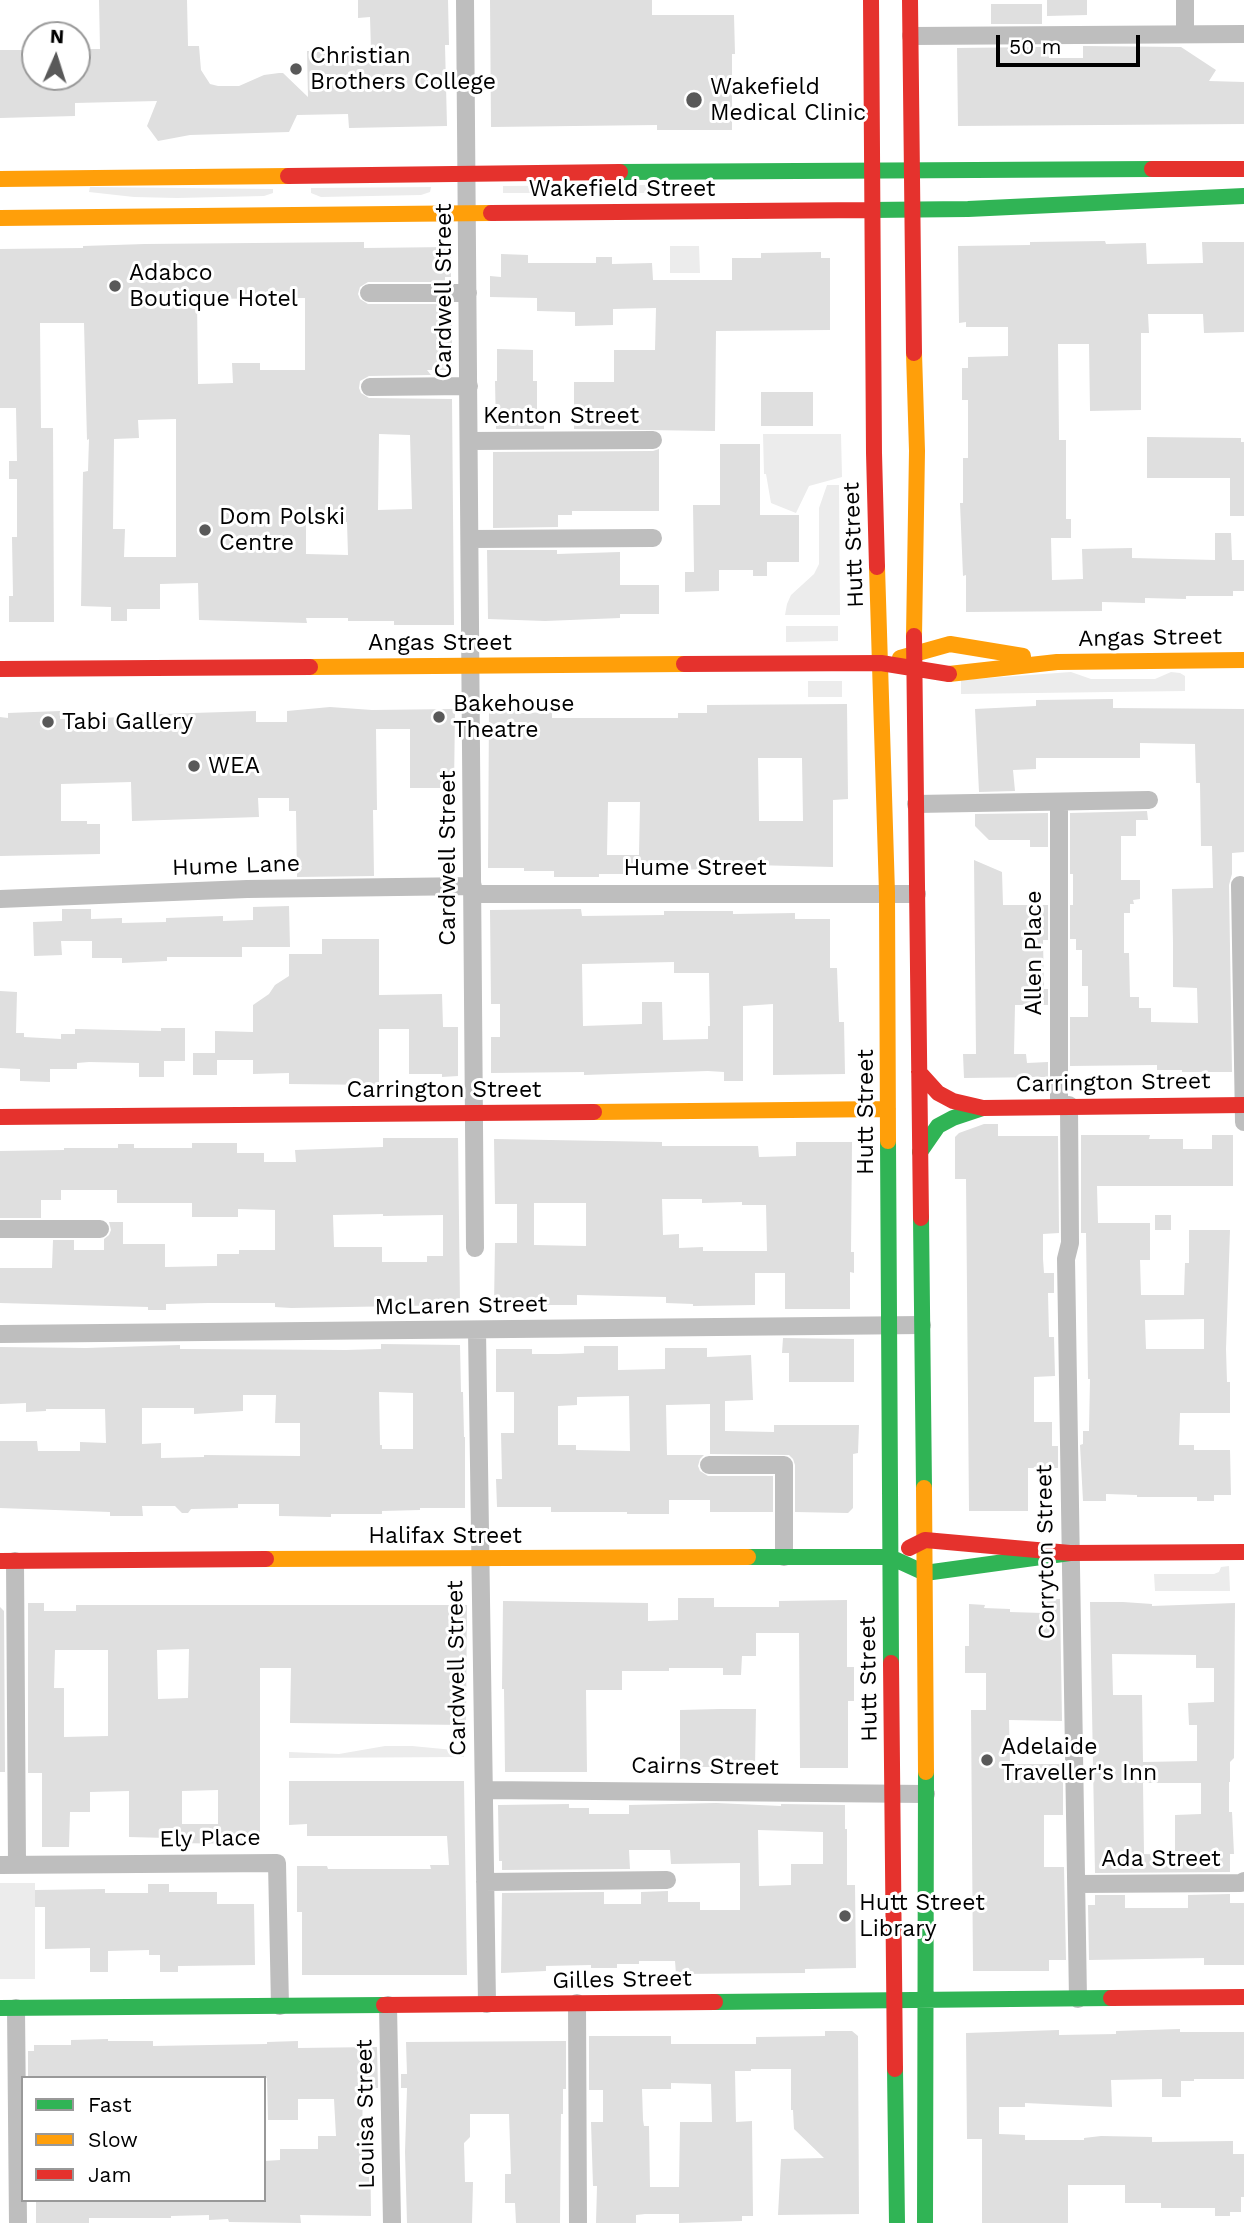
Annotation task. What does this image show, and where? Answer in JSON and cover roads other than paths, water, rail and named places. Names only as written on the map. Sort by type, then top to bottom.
[{"type":"main road","name":"Hutt Street","points":[[871,0],[872,211],[896,427],[914,661],[925,1540],[925,2223]]},
{"type":"main road","name":"Hutt Street","points":[[897,2223],[887,892],[881,663],[896,427],[914,353],[910,0]]},
{"type":"main road","name":"Wakefield Street","points":[[0,218],[295,195],[467,174],[1244,169]]},
{"type":"main road","name":"Wakefield Street","points":[[0,179],[295,195],[468,212],[872,211],[1244,196]]},
{"type":"main road","name":"Angas Street","points":[[0,669],[881,663],[914,661],[950,644],[1056,662]]},
{"type":"main road","name":"Angas Street","points":[[914,661],[947,674],[1056,662],[1244,660]]},
{"type":"main road","name":"Carrington Street","points":[[919,1072],[938,1093],[953,1101],[983,1108],[1244,1105]]},
{"type":"main road","name":"Carrington Street","points":[[920,1152],[938,1126],[983,1108]]},
{"type":"main road","name":"Carrington Street","points":[[0,1117],[888,1109]]},
{"type":"main road","points":[[925,1540],[1070,1553],[1244,1552]]},
{"type":"main road","name":"Halifax Street","points":[[890,1557],[925,1540]]},
{"type":"main road","points":[[925,1573],[1070,1553]]},
{"type":"main road","name":"Halifax Street","points":[[8,1561],[890,1557],[925,1573]]},
{"type":"main road","name":"Gilles Street","points":[[8,2008],[1244,1997]]},
{"type":"street","name":"Cardwell Street","points":[[465,0],[475,1248]]},
{"type":"street","points":[[1185,0],[1185,34]]},
{"type":"street","points":[[911,36],[1244,34]]},
{"type":"street","points":[[369,293],[468,293]]},
{"type":"street","points":[[370,387],[469,386]]},
{"type":"street","name":"Kenton Street","points":[[469,441],[653,440]]},
{"type":"street","points":[[470,540],[653,538]]},
{"type":"street","points":[[916,804],[1149,800]]},
{"type":"street","name":"Allen Place","points":[[1059,802],[1064,1105]]},
{"type":"street","points":[[1240,885],[1244,1122]]},
{"type":"street","name":"Hume Lane","points":[[0,899],[247,889],[472,890]]},
{"type":"street","name":"Hume Street","points":[[472,890],[917,894]]},
{"type":"street","name":"Corryton Street","points":[[1064,1105],[1070,1243],[1066,1259],[1078,1999]]},
{"type":"street","points":[[0,1229],[100,1229]]},
{"type":"street","name":"McLaren Street","points":[[0,1334],[922,1325]]},
{"type":"street","name":"Cardwell Street","points":[[477,1331],[486,2004]]},
{"type":"street","points":[[709,1465],[784,1465],[784,1557]]},
{"type":"street","points":[[8,1561],[8,1865]]},
{"type":"street","name":"Cairns Street","points":[[484,1790],[926,1794]]},
{"type":"street","name":"Ely Place","points":[[8,1865],[277,1863],[280,2006]]},
{"type":"street","points":[[485,1882],[667,1880]]},
{"type":"street","name":"Ada Street","points":[[1077,1884],[1244,1881]]},
{"type":"street","points":[[577,2003],[578,2223]]},
{"type":"street","name":"Louisa Street","points":[[388,2005],[392,2223]]},
{"type":"street","points":[[8,2008],[9,2128],[19,2223]]},
{"type":"place","name":"Christian Brothers College","points":[[296,69]]},
{"type":"place","name":"Wakefield Medical Clinic","points":[[694,100]]},
{"type":"place","name":"Adabco Boutique Hotel","points":[[115,286]]},
{"type":"place","name":"Dom Polski Centre","points":[[205,530]]},
{"type":"place","name":"Bakehouse Theatre","points":[[439,717]]},
{"type":"place","name":"Tabi Gallery","points":[[48,722]]},
{"type":"place","name":"WEA","points":[[194,766]]},
{"type":"place","name":"Adelaide Traveller's Inn","points":[[987,1760]]},
{"type":"place","name":"Hutt Street Library","points":[[845,1916]]}]
